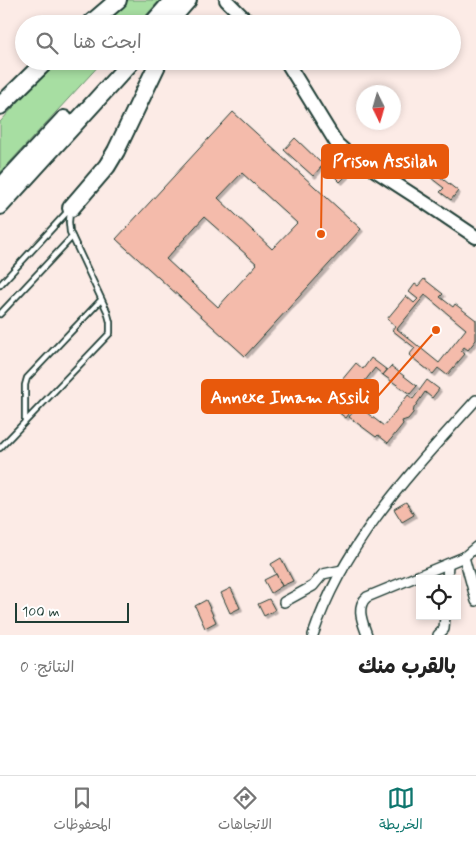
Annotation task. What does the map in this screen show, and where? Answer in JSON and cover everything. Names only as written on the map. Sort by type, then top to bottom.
[{"type":"highway","points":[[100,15],[118,0]]},
{"type":"highway","points":[[160,15],[173,0]]},
{"type":"highway","points":[[175,15],[188,0]]},
{"type":"highway","points":[[189,15],[200,0]]},
{"type":"highway","points":[[0,106],[37,70]]},
{"type":"highway","points":[[0,188],[111,70]]},
{"type":"highway","points":[[0,206],[124,70]]},
{"type":"highway","points":[[71,208],[107,166],[155,70]]},
{"type":"street","points":[[227,1],[241,15]]},
{"type":"street","points":[[292,70],[338,144],[345,151],[476,237]]},
{"type":"street","points":[[313,635],[342,570],[365,532],[401,482],[476,400]]},
{"type":"street","points":[[367,635],[360,611],[363,600],[464,557],[476,547]]},
{"type":"street","points":[[464,557],[476,601]]},
{"type":"street","points":[[447,575],[448,564]]},
{"type":"street","points":[[284,602],[313,586],[324,574],[342,570]]},
{"type":"street","points":[[438,635],[444,629],[445,620]]},
{"type":"lane","points":[[1,446],[110,333],[109,317],[72,237],[69,222],[71,208]]},
{"type":"lane","points":[[0,285],[71,208]]},
{"type":"lane","points":[[0,314],[72,237]]},
{"type":"lane","points":[[25,420],[25,385],[27,378],[101,300]]},
{"type":"green space","points":[[127,0],[160,0],[146,15],[109,15]]},
{"type":"green space","points":[[48,70],[95,70],[0,173],[0,122]]},
{"type":"building","points":[[233,112],[361,229],[245,356],[116,239]],"holes":[[[242,173],[297,223],[272,249],[218,198]],[[204,217],[257,264],[218,307],[166,259]]]},
{"type":"building","points":[[295,138],[323,165],[313,176],[284,150]]},
{"type":"building","points":[[338,161],[350,172],[340,182],[329,171]]},
{"type":"building","points":[[435,173],[458,191],[451,200],[440,192],[444,188],[431,178]]},
{"type":"building","points":[[424,279],[443,294],[440,297],[453,307],[455,304],[476,320],[476,340],[468,350],[464,347],[461,351],[465,354],[447,375],[438,368],[433,374],[409,355],[415,348],[392,330],[395,326],[387,319],[406,296],[414,303],[418,299],[409,292],[415,284],[418,286]],"holes":[[[425,295],[466,329],[439,363],[397,329]]]},
{"type":"building","points":[[371,358],[387,370],[383,375],[375,368],[343,409],[349,414],[346,418],[338,412],[336,409],[339,406],[335,404],[337,401],[340,403],[343,399],[341,397],[348,387],[341,381],[356,363],[363,369]]},
{"type":"building","points":[[391,366],[417,386],[410,394],[383,375]]},
{"type":"building","points":[[427,380],[439,389],[432,398],[425,392],[414,408],[413,413],[408,419],[402,421],[403,424],[388,443],[378,435],[376,437],[349,417],[358,406],[384,426],[408,395],[413,399]]},
{"type":"building","points":[[406,502],[414,515],[402,522],[394,509]]},
{"type":"building","points":[[281,558],[293,581],[282,586],[271,564]]},
{"type":"building","points":[[276,574],[282,586],[271,593],[264,580]]},
{"type":"building","points":[[231,588],[240,608],[230,613],[221,593]]},
{"type":"building","points":[[269,599],[275,610],[264,616],[258,604]]},
{"type":"building","points":[[206,600],[216,622],[205,628],[195,606]]},
{"type":"place","name":"Prison Assilah","points":[[321,234]]},
{"type":"place","name":"Annexe Imam Assili","points":[[436,330]]}]
